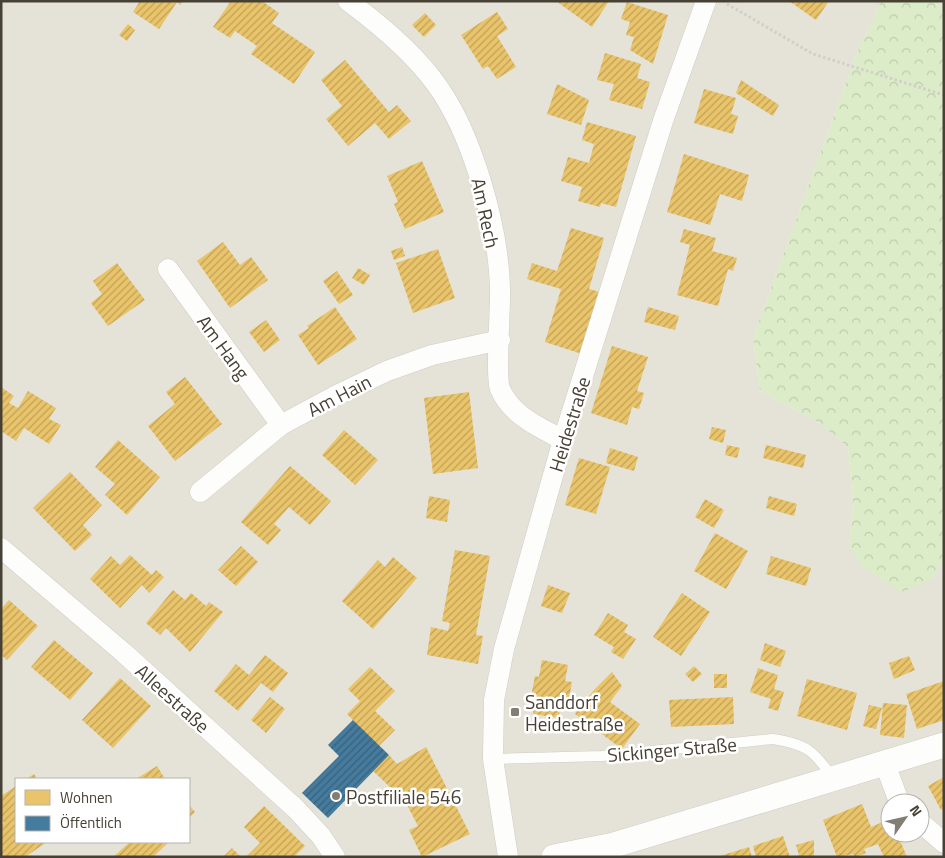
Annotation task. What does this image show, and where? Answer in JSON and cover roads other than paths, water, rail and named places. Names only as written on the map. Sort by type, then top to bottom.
[{"type":"street","name":"Am Rech","points":[[348,1],[403,47],[436,83],[455,116],[473,154],[490,216],[500,286],[499,387],[510,405],[524,419],[564,440]]},
{"type":"street","name":"Heidestraße","points":[[508,857],[493,759],[494,700],[504,649],[564,440],[663,121],[706,1]]},
{"type":"street","name":"Am Hang","points":[[168,268],[280,425]]},
{"type":"street","name":"Am Hain","points":[[200,492],[280,425],[335,396],[387,371],[432,355],[500,340]]},
{"type":"street","name":"Alleestraße","points":[[1,548],[130,659],[296,809],[321,836],[335,857]]},
{"type":"street","points":[[554,857],[615,851],[944,745]]},
{"type":"street","points":[[885,764],[896,793]]},
{"type":"street","points":[[930,831],[944,844]]},
{"type":"lane","name":"Sickinger Straße","points":[[493,759],[602,756],[773,740],[796,742],[808,748],[818,757],[834,780]]},
{"type":"place","name":"Sanddorf Heidestraße","points":[[515,712]]},
{"type":"place","name":"Postfiliale 546","points":[[336,796]]}]
